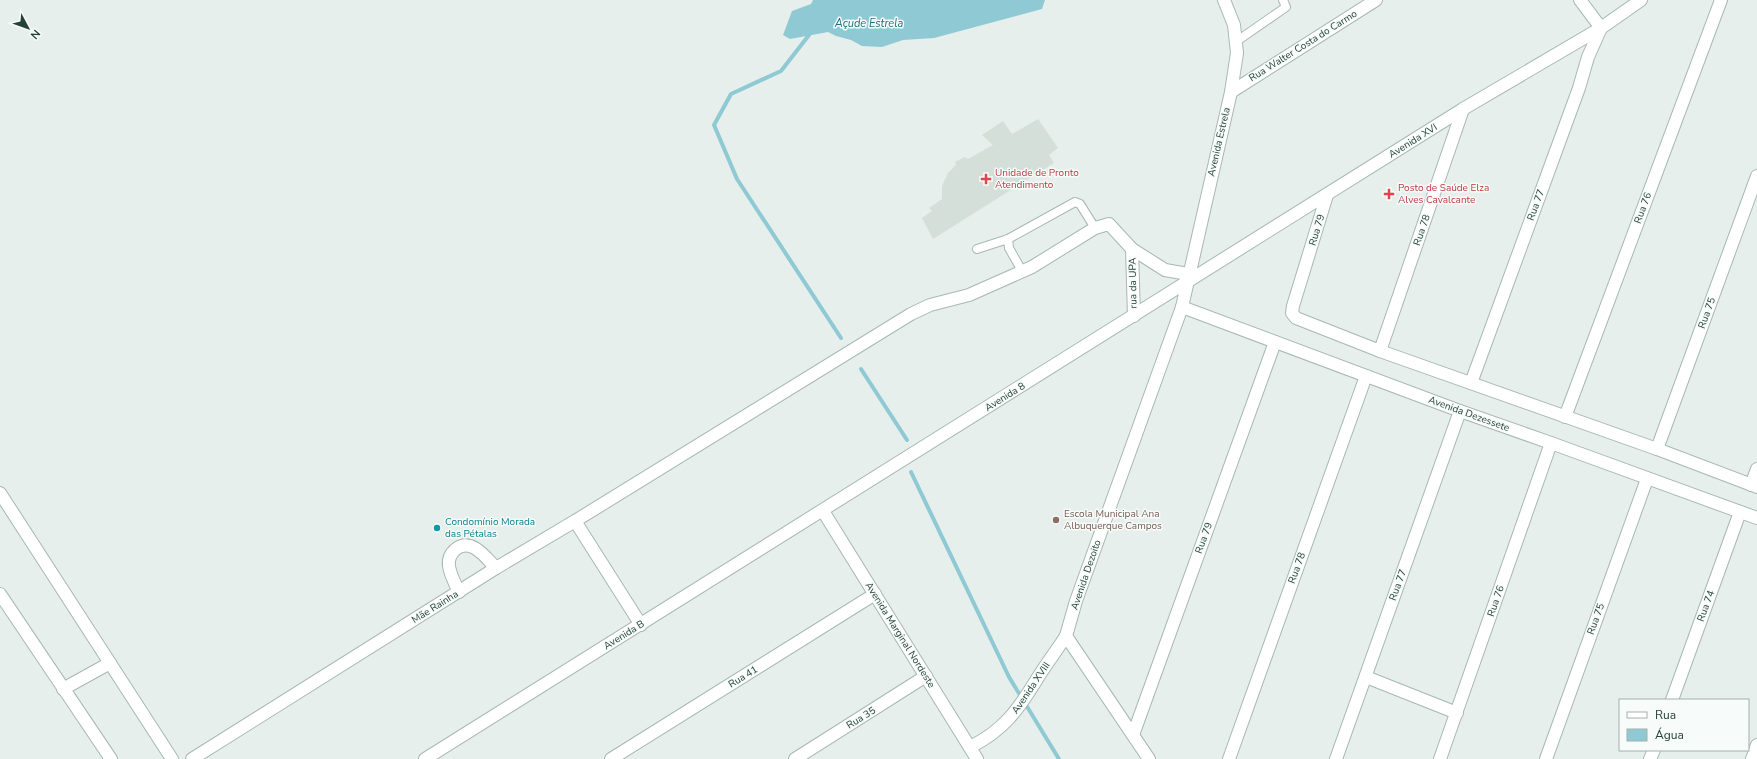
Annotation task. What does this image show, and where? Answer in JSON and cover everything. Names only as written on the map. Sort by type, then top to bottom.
[{"type":"street","name":"Avenida Estrela","points":[[1187,279],[1231,92],[1237,53],[1237,41],[1234,25],[1224,0]]},
{"type":"street","name":"Rua Walter Costa do Carmo","points":[[1231,92],[1357,6],[1376,0]]},
{"type":"street","points":[[1580,0],[1601,28]]},
{"type":"street","name":"Avenida XVI","points":[[1187,279],[1327,195],[1463,109],[1601,28],[1641,0]]},
{"type":"street","name":"Rua 76","points":[[1565,417],[1721,0]]},
{"type":"street","name":"Rua 77","points":[[1471,383],[1579,88],[1588,57],[1601,28]]},
{"type":"street","name":"Rua 78","points":[[1380,351],[1463,109]]},
{"type":"street","name":"Rua 75","points":[[1656,449],[1757,176]]},
{"type":"street","name":"Rua 79","points":[[1327,195],[1298,289],[1292,311],[1293,316],[1380,351]]},
{"type":"street","points":[[1095,228],[1109,224],[1132,249],[1165,270],[1187,279]]},
{"type":"street","name":"Mãe Rainha","points":[[192,759],[496,568],[911,314],[930,304],[969,295],[1022,271],[1095,228]]},
{"type":"street","name":"rua da UPA","points":[[1132,249],[1134,316]]},
{"type":"street","name":"Avenida Dezoito","points":[[1066,636],[1076,601],[1182,307],[1187,279]]},
{"type":"street","name":"Avenida 8","points":[[823,511],[1134,316],[1187,279]]},
{"type":"street","name":"Avenida Dezessete","points":[[1182,307],[1460,411],[1551,442],[1647,479],[1757,518]]},
{"type":"street","name":"Rua 79","points":[[1133,735],[1275,342]]},
{"type":"street","points":[[1380,351],[1656,449],[1754,486],[1757,469]]},
{"type":"street","name":"Rua 78","points":[[1229,759],[1366,376]]},
{"type":"street","name":"Rua 77","points":[[1336,759],[1460,411]]},
{"type":"street","name":"Rua 76","points":[[1440,759],[1551,442]]},
{"type":"street","name":"Rua 75","points":[[1546,759],[1647,479]]},
{"type":"street","points":[[0,493],[172,759]]},
{"type":"street","name":"Avenida Marginal Nordeste","points":[[823,511],[976,759]]},
{"type":"street","name":"Avenida B","points":[[425,759],[823,511]]},
{"type":"street","name":"Rua 74","points":[[1672,699],[1740,512]]},
{"type":"street","points":[[574,521],[641,625]]},
{"type":"street","points":[[459,592],[448,563],[452,553],[455,550],[465,546],[475,547],[496,568]]},
{"type":"street","points":[[0,594],[111,759]]},
{"type":"street","name":"Rua 41","points":[[611,759],[875,594]]},
{"type":"street","points":[[1066,636],[1149,759]]},
{"type":"street","name":"Avenida XVIII","points":[[970,747],[983,741],[1005,723],[1030,693],[1036,680],[1066,636]]},
{"type":"street","points":[[63,689],[110,663]]},
{"type":"street","name":"Rua 35","points":[[795,759],[926,676]]},
{"type":"street","points":[[1366,677],[1457,713]]},
{"type":"street","points":[[1752,759],[1757,745]]},
{"type":"lane","points":[[1237,41],[1286,7],[1283,0]]},
{"type":"lane","points":[[977,250],[1008,239],[1075,202],[1080,204],[1095,228]]},
{"type":"lane","points":[[1008,239],[1009,248],[1022,271]]},
{"type":"shaded area","name":"Unidade de Pronto Atendimento","points":[[1038,119],[1058,148],[1049,155],[1054,163],[933,239],[922,218],[932,211],[929,208],[942,199],[942,186],[948,173],[956,165],[955,162],[965,157],[968,159],[993,145],[982,135],[1003,121],[1012,134]]},
{"type":"water","name":"Açude Estrela","points":[[813,0],[1045,0],[1042,9],[934,38],[903,40],[882,47],[862,46],[851,40],[828,32],[790,39],[783,35],[792,11],[811,4]]},
{"type":"waterway","points":[[809,35],[781,71],[731,94],[714,125],[737,179],[841,338]]},
{"type":"waterway","points":[[861,369],[907,440]]},
{"type":"waterway","points":[[911,472],[1009,677],[1059,759]]},
{"type":"place","name":"Unidade de Pronto Atendimento","points":[[986,179]]},
{"type":"place","name":"Posto de Saúde Elza Alves Cavalcante","points":[[1389,194]]},
{"type":"place","name":"Escola Municipal Ana Albuquerque Campos","points":[[1056,520]]},
{"type":"place","name":"Condomínio Morada das Pétalas","points":[[437,528]]}]
